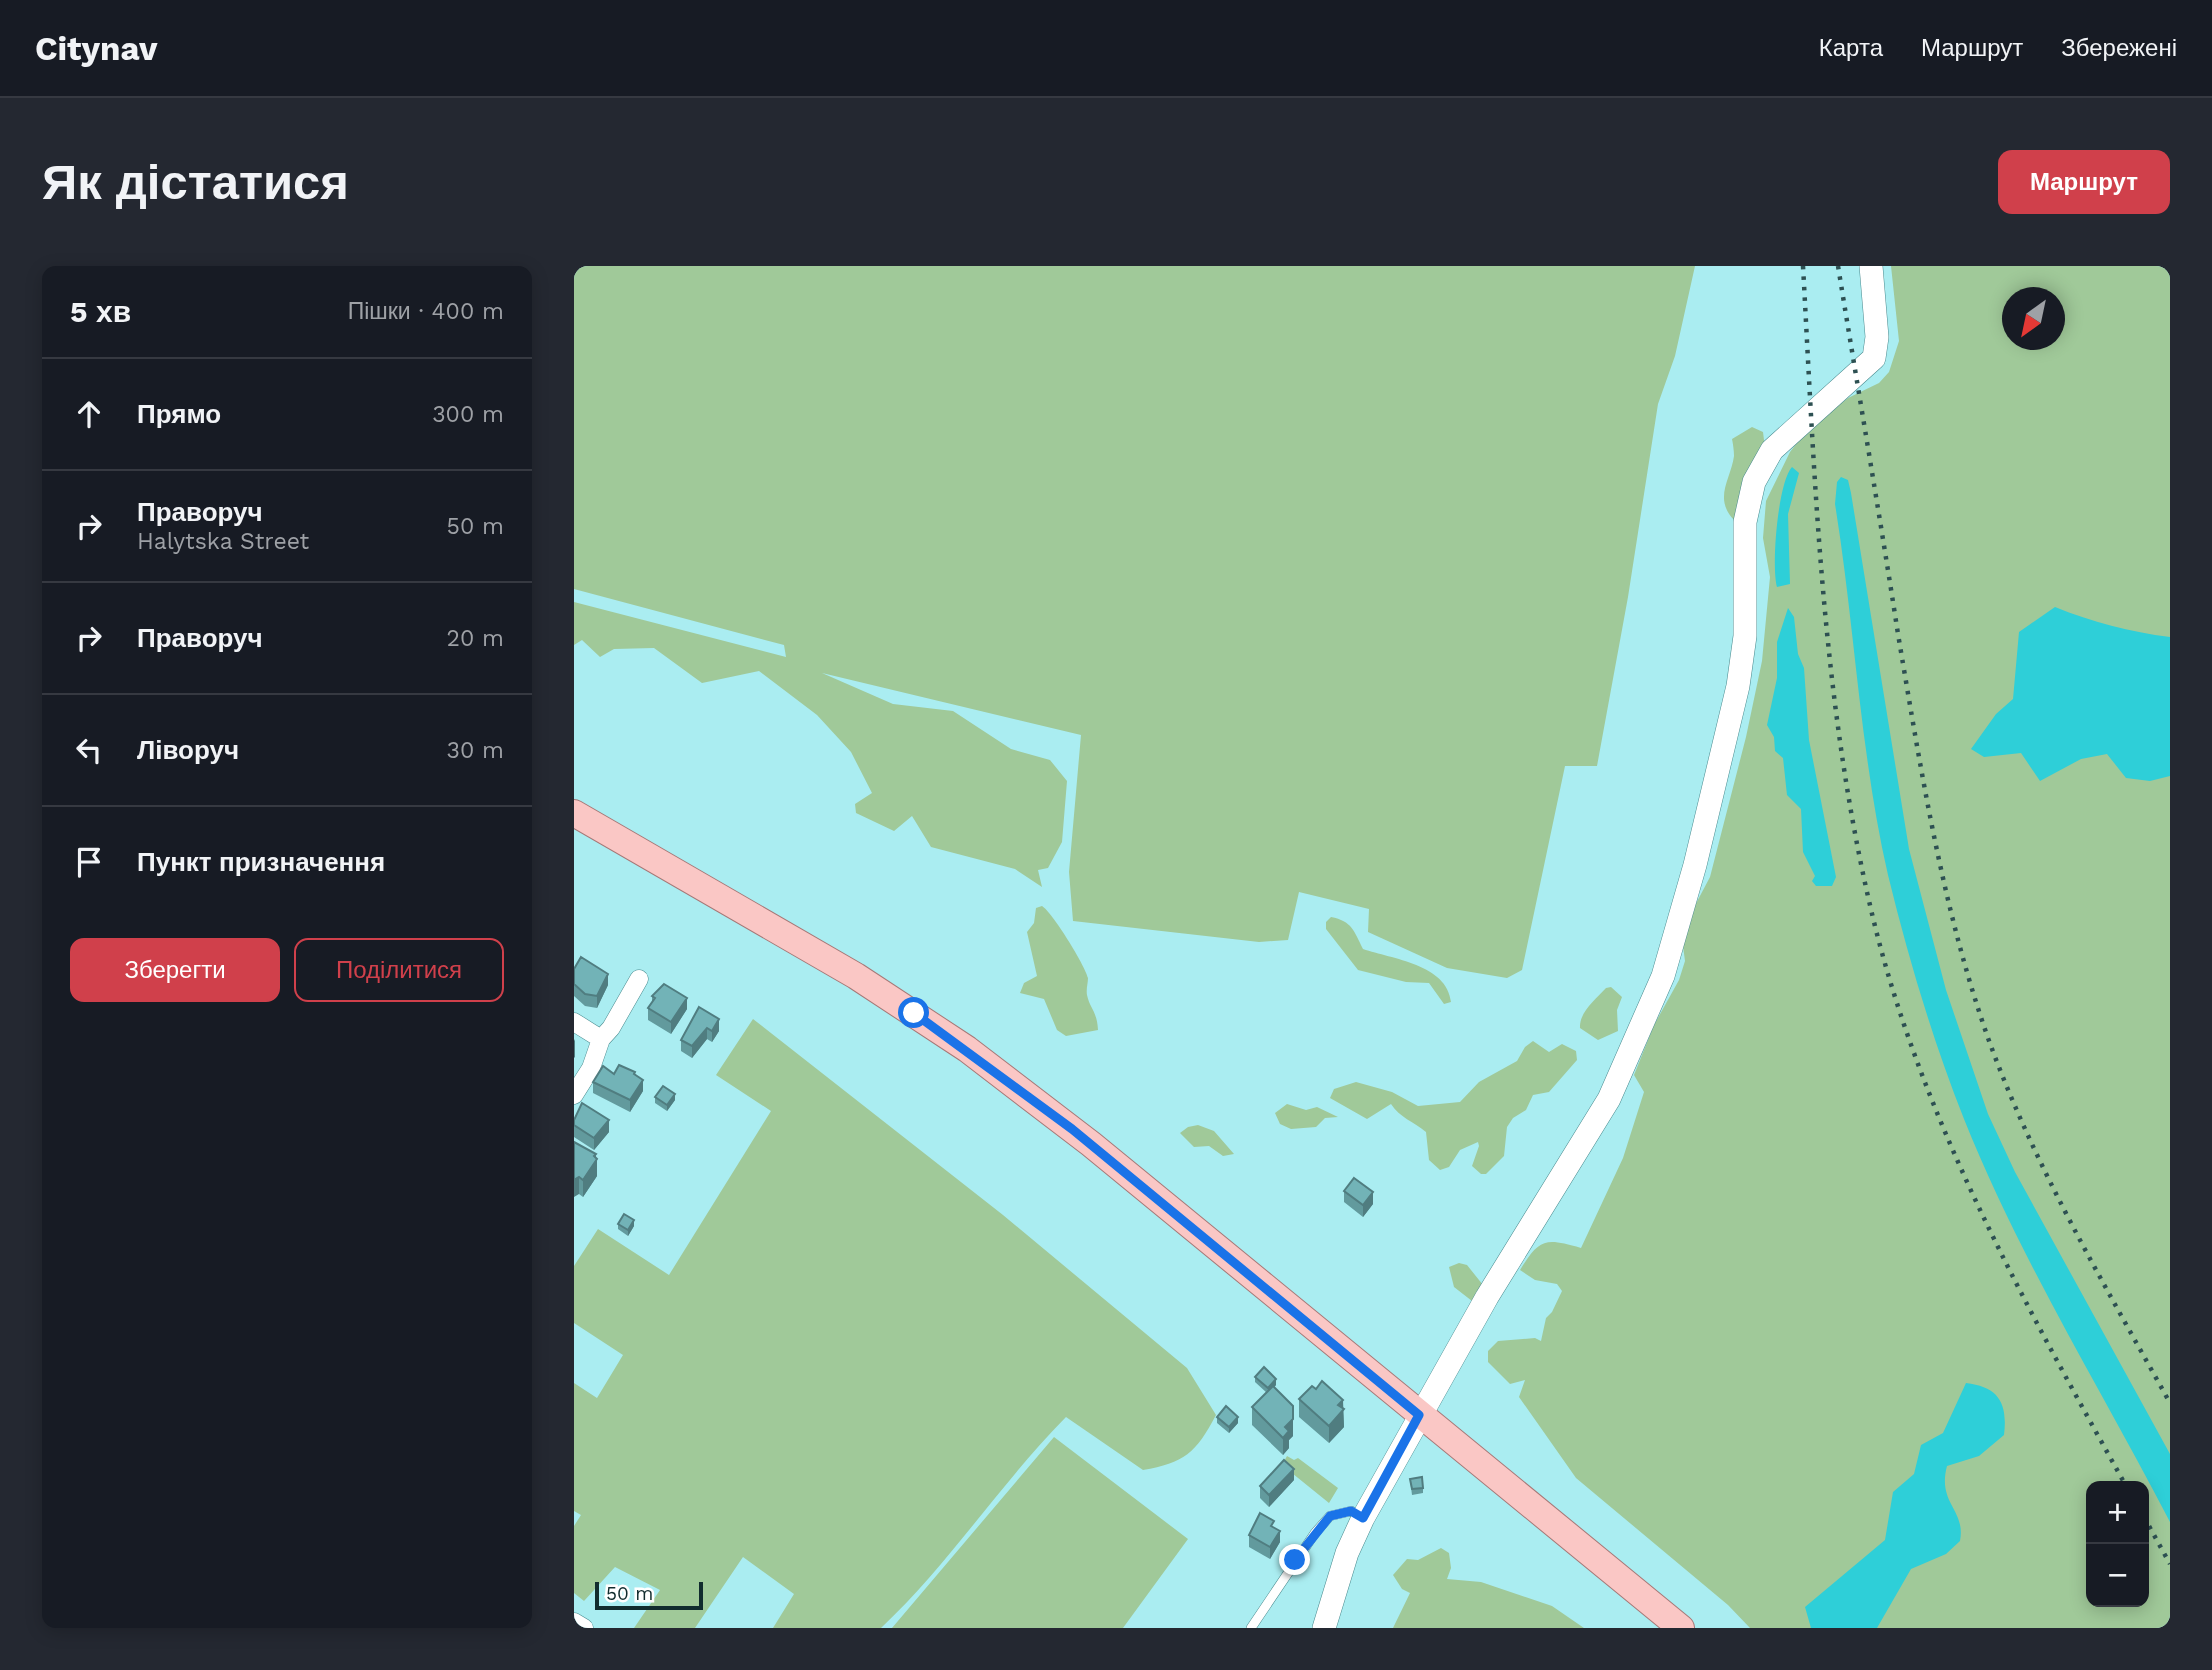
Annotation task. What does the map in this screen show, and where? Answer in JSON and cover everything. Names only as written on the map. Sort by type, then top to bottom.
[{"type":"main road","points":[[574,813],[856,976],[967,1049],[1091,1144],[1681,1628]]},
{"type":"street","points":[[1324,1628],[1347,1553],[1363,1518],[1419,1415],[1609,1098],[1663,976],[1695,865],[1738,686],[1745,636],[1745,522],[1754,482],[1772,450],[1874,358],[1878,337],[1871,266]]},
{"type":"street","points":[[574,1095],[591,1068],[601,1039],[611,1028],[639,979]]},
{"type":"street","points":[[574,1022],[601,1039]]},
{"type":"street","points":[[574,1622],[584,1628]]},
{"type":"lane","points":[[1251,1628],[1295,1560],[1330,1516],[1351,1511],[1363,1518]]},
{"type":"green space","points":[[574,266],[1695,266],[1675,356],[1658,404],[1628,597],[1597,766],[1565,766],[1522,970],[1507,978],[1447,968],[1368,932],[1369,909],[1299,892],[1288,940],[1259,942],[1073,921],[1069,872],[1081,735],[822,673],[893,704],[953,711],[1011,749],[1050,760],[1067,781],[1062,842],[1048,868],[1038,870],[1042,887],[1015,869],[931,847],[912,816],[894,831],[856,813],[855,804],[872,793],[851,752],[817,715],[759,671],[702,683],[654,648],[614,649],[600,657],[582,640],[574,645],[574,602],[786,657],[784,645],[574,589]]},
{"type":"green space","points":[[1891,266],[2170,266],[2170,1628],[1750,1628],[1728,1605],[1576,1478],[1519,1397],[1525,1380],[1510,1384],[1488,1362],[1488,1351],[1498,1341],[1535,1338],[1541,1341],[1546,1318],[1552,1312],[1562,1291],[1557,1284],[1535,1280],[1520,1270],[1533,1252],[1544,1243],[1581,1248],[1623,1158],[1644,1092],[1634,1075],[1654,1025],[1679,980],[1685,961],[1683,946],[1692,911],[1710,877],[1746,737],[1762,661],[1770,577],[1763,538],[1766,501],[1790,452],[1806,431],[1848,398],[1879,383],[1889,372],[1899,341]]},
{"type":"green space","points":[[1752,427],[1763,432],[1765,448],[1734,520],[1728,512],[1724,496],[1734,456],[1732,439]]},
{"type":"green space","points":[[1042,906],[1060,928],[1086,971],[1087,995],[1098,1030],[1066,1036],[1057,1030],[1044,999],[1020,993],[1024,983],[1037,976],[1027,932],[1034,923],[1036,908]]},
{"type":"green space","points":[[1331,917],[1348,924],[1363,949],[1403,960],[1429,971],[1440,979],[1451,1002],[1444,1004],[1429,983],[1406,982],[1358,970],[1326,929],[1326,922]]},
{"type":"green space","points":[[1611,987],[1622,997],[1617,1010],[1618,1031],[1598,1040],[1580,1028],[1580,1022],[1589,1006],[1606,988]]},
{"type":"green space","points":[[753,1019],[1003,1215],[1187,1368],[1216,1415],[1202,1439],[1187,1454],[1169,1464],[1143,1470],[1066,1417],[929,1577],[881,1628],[773,1628],[794,1594],[743,1557],[695,1628],[634,1628],[660,1590],[615,1567],[584,1601],[574,1593],[574,1526],[581,1515],[574,1511],[574,1383],[597,1398],[623,1355],[574,1323],[574,1266],[598,1229],[669,1275],[771,1111],[716,1075]]},
{"type":"green space","points":[[1533,1041],[1549,1052],[1562,1044],[1576,1051],[1577,1060],[1549,1092],[1533,1095],[1526,1110],[1513,1118],[1507,1127],[1504,1156],[1486,1174],[1481,1174],[1472,1166],[1478,1142],[1460,1150],[1449,1167],[1440,1170],[1429,1160],[1426,1132],[1391,1104],[1367,1119],[1330,1098],[1334,1089],[1356,1082],[1392,1092],[1418,1106],[1460,1102],[1479,1082],[1517,1061],[1525,1047]]},
{"type":"green space","points":[[1287,1104],[1306,1110],[1317,1107],[1338,1117],[1325,1118],[1316,1127],[1291,1129],[1280,1124],[1275,1113]]},
{"type":"green space","points":[[1198,1125],[1214,1131],[1234,1154],[1223,1156],[1209,1146],[1194,1147],[1180,1133],[1188,1127]]},
{"type":"green space","points":[[1459,1263],[1467,1265],[1483,1285],[1472,1301],[1454,1287],[1449,1267]]},
{"type":"green space","points":[[1054,1437],[1188,1539],[1123,1628],[892,1628]]},
{"type":"green space","points":[[1287,1456],[1294,1460],[1298,1458],[1338,1488],[1329,1503],[1282,1465]]},
{"type":"green space","points":[[1441,1548],[1449,1553],[1451,1568],[1447,1579],[1481,1582],[1552,1606],[1584,1628],[1393,1628],[1410,1593],[1402,1589],[1393,1575],[1407,1559],[1418,1560]]},
{"type":"water","points":[[1792,467],[1799,473],[1788,514],[1790,584],[1777,587],[1777,525],[1783,489]]},
{"type":"water","points":[[1841,477],[1848,480],[1851,493],[1909,849],[1946,990],[1988,1114],[2015,1172],[2170,1454],[2170,1522],[2010,1222],[1964,1119],[1922,998],[1888,875],[1871,783],[1835,504],[1837,482]]},
{"type":"water","points":[[2055,607],[2111,626],[2170,637],[2170,776],[2150,781],[2126,778],[2107,754],[2081,759],[2040,781],[2021,753],[1984,757],[1971,749],[1996,714],[2013,699],[2019,632]]},
{"type":"water","points":[[1788,608],[1794,617],[1798,654],[1804,668],[1809,740],[1836,877],[1832,886],[1816,886],[1812,881],[1815,876],[1803,852],[1801,809],[1787,795],[1783,758],[1775,751],[1774,737],[1767,725],[1777,678],[1777,642]]},
{"type":"water","points":[[1966,1383],[1986,1388],[1998,1398],[2005,1423],[2004,1435],[1979,1456],[1947,1466],[1946,1489],[1959,1521],[1960,1541],[1946,1554],[1911,1569],[1877,1628],[1811,1628],[1805,1607],[1885,1540],[1893,1492],[1914,1474],[1921,1445],[1943,1433]]},
{"type":"building","points":[[581,957],[608,974],[597,996],[585,994],[574,984],[574,969]]},
{"type":"building","points":[[664,984],[687,998],[671,1022],[648,1008],[655,998],[652,996]]},
{"type":"building","points":[[699,1007],[719,1019],[712,1031],[707,1028],[692,1046],[681,1040]]},
{"type":"building","points":[[619,1065],[635,1072],[634,1074],[643,1080],[630,1100],[593,1082],[603,1066],[614,1074]]},
{"type":"building","points":[[663,1086],[675,1094],[667,1105],[655,1097]]},
{"type":"building","points":[[582,1103],[609,1120],[594,1138],[574,1125]]},
{"type":"building","points":[[574,1142],[596,1154],[594,1156],[597,1159],[583,1180],[579,1177],[574,1180]]},
{"type":"building","points":[[1354,1178],[1373,1192],[1363,1205],[1344,1191]]},
{"type":"building","points":[[624,1214],[634,1220],[628,1230],[618,1224]]},
{"type":"building","points":[[1264,1367],[1276,1379],[1268,1388],[1255,1377]]},
{"type":"building","points":[[1322,1381],[1343,1400],[1338,1405],[1344,1409],[1329,1426],[1299,1399],[1312,1386],[1316,1389]]},
{"type":"building","points":[[1273,1386],[1293,1406],[1293,1419],[1285,1427],[1289,1431],[1283,1438],[1252,1407]]},
{"type":"building","points":[[1226,1406],[1238,1417],[1229,1427],[1217,1417]]},
{"type":"building","points":[[1284,1460],[1294,1469],[1269,1495],[1260,1486]]},
{"type":"building","points":[[1422,1477],[1423,1488],[1412,1489],[1410,1479]]},
{"type":"building","points":[[1260,1513],[1274,1521],[1271,1526],[1280,1531],[1270,1547],[1249,1535]]},
{"type":"railway","points":[[1803,266],[1823,594],[1842,757],[1873,918],[1919,1067],[1980,1211],[2051,1350],[2123,1481]]},
{"type":"railway","points":[[1838,266],[1924,787],[1945,888],[1972,989],[2006,1086],[2048,1178],[2170,1403]]},
{"type":"railway","points":[[2149,1526],[2170,1564]]},
{"type":"route","points":[[914,1013],[967,1049],[1072,1129],[1419,1415],[1363,1518],[1351,1511],[1330,1516],[1295,1560]]}]
